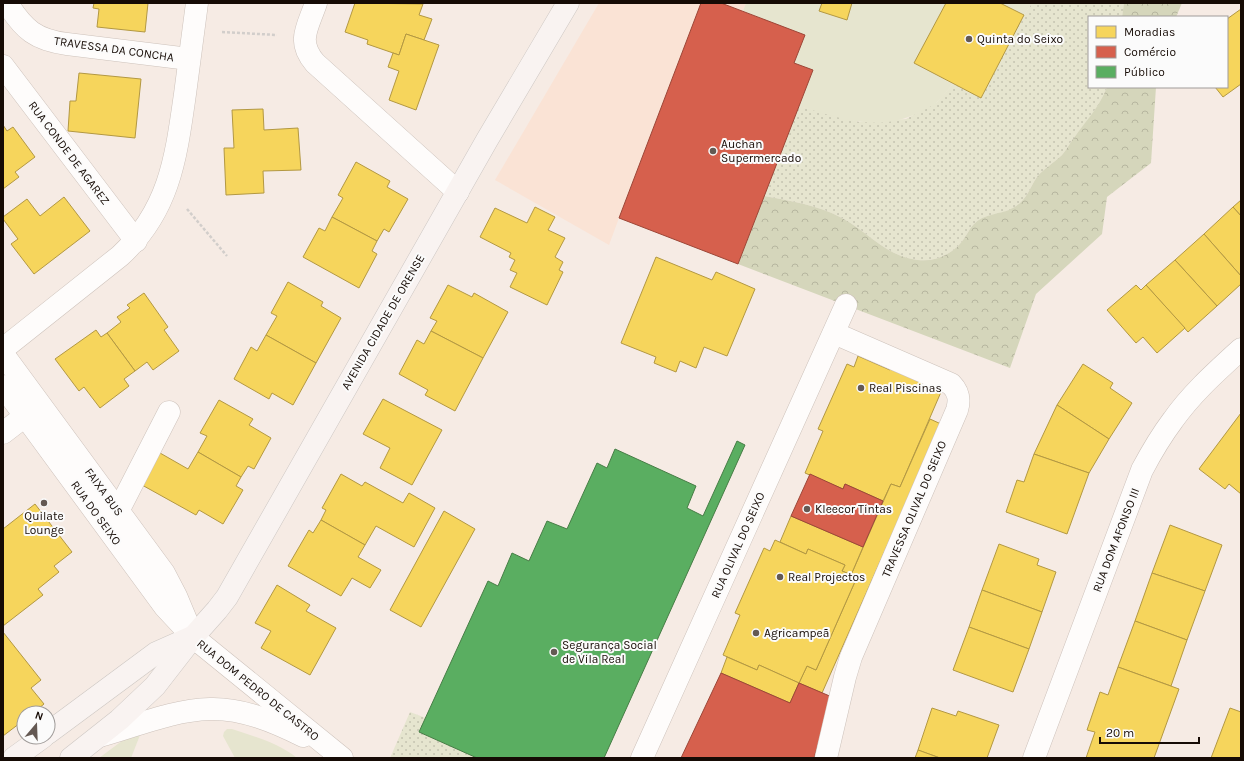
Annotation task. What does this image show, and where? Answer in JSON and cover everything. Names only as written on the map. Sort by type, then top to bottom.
[{"type":"main road","name":"AVENIDA CIDADE DE ORENSE","points":[[71,758],[133,709],[155,686],[193,637],[217,610],[235,583],[458,192],[568,3]]},
{"type":"main road","name":"AVENIDA CIDADE DE ORENSE","points":[[56,727],[156,653],[193,637]]},
{"type":"main road","points":[[14,758],[32,745]]},
{"type":"street","name":"TRAVESSA DA CONCHA","points":[[7,3],[22,24],[33,33],[49,40],[59,43],[189,59]]},
{"type":"street","points":[[3,349],[112,263],[136,240],[150,220],[167,185],[178,148],[197,3]]},
{"type":"street","points":[[316,3],[305,37],[306,51],[315,63],[458,192]]},
{"type":"street","name":"RUA CONDE DE AGAREZ","points":[[3,66],[136,240]]},
{"type":"street","name":"RUA OLIVAL DO SEIXO","points":[[642,758],[846,305]]},
{"type":"street","name":"TRAVESSA OLIVAL DO SEIXO","points":[[826,758],[851,657],[956,410],[959,398],[954,387],[948,383],[834,333]]},
{"type":"street","name":"RUA DOM AFONSO III","points":[[1034,758],[1142,470],[1155,446],[1177,414],[1213,375],[1241,349]]},
{"type":"street","name":"FAIXA BUS","points":[[3,354],[164,573],[176,596],[193,637]]},
{"type":"street","name":"RUA DO SEIXO","points":[[3,386],[165,607],[193,637]]},
{"type":"street","points":[[108,530],[169,412]]},
{"type":"street","points":[[3,432],[25,416]]},
{"type":"street","name":"RUA DOM PEDRO DE CASTRO","points":[[193,637],[337,754]]},
{"type":"street","points":[[100,736],[170,715],[194,710],[210,709],[254,716],[283,727],[337,754]]},
{"type":"path","points":[[193,31],[305,37]]},
{"type":"path","points":[[167,185],[227,256]]},
{"type":"shaded area","points":[[599,3],[746,3],[743,11],[805,35],[813,70],[738,264],[619,218],[609,245],[495,180]]},
{"type":"green space","points":[[746,3],[946,3],[914,63],[953,84],[935,104],[930,107],[903,119],[887,122],[858,122],[799,106],[813,70],[794,63],[805,35],[743,11]]},
{"type":"green space","points":[[1000,3],[1032,3],[1024,15]]},
{"type":"green space","points":[[1032,3],[1124,3],[1122,16],[1088,16],[1088,88],[1106,88],[1093,112],[1062,155],[1037,177],[1020,203],[1011,209],[990,215],[980,220],[973,225],[959,245],[949,253],[931,260],[906,258],[887,249],[852,224],[833,214],[804,204],[764,196],[799,106],[860,122],[906,119],[937,102],[953,84],[981,98],[1024,15]]},
{"type":"green space","points":[[1124,3],[1182,3],[1176,16],[1122,16]]},
{"type":"green space","points":[[1107,88],[1156,88],[1151,163],[1107,197],[1102,234],[1036,294],[1010,368],[738,264],[764,196],[804,204],[833,214],[852,224],[887,249],[906,258],[931,260],[943,256],[959,245],[975,223],[980,219],[1011,209],[1023,200],[1037,177],[1064,153],[1104,95]]},
{"type":"green space","points":[[410,712],[426,718],[419,732],[477,758],[390,758]]},
{"type":"green space","points":[[227,729],[232,729],[266,740],[297,758],[235,758],[223,736]]},
{"type":"green space","points":[[142,730],[131,758],[99,758],[130,735]]},
{"type":"building: Moradias","points":[[94,3],[148,3],[145,32],[97,27],[99,9],[93,8]]},
{"type":"building: Moradias","points":[[355,3],[423,4],[419,15],[432,19],[424,40],[406,34],[399,55],[367,44],[368,40],[345,32]]},
{"type":"building: Moradias","points":[[822,3],[852,3],[847,20],[819,11]]},
{"type":"building: Moradias","name":"Quinta do Seixo","points":[[946,3],[1000,3],[1024,15],[981,98],[914,63]]},
{"type":"building: Moradias","points":[[1241,9],[1241,84],[1223,97],[1216,88],[1228,88],[1228,18]]},
{"type":"building: Moradias","points":[[406,34],[439,45],[416,110],[389,100],[399,71],[388,67],[393,53],[399,55]]},
{"type":"building: Moradias","points":[[79,73],[141,79],[135,138],[68,131],[70,101],[76,101]]},
{"type":"building: Moradias","points":[[263,109],[264,130],[298,128],[301,170],[263,171],[264,193],[226,195],[224,148],[234,148],[232,110]]},
{"type":"building: Moradias","points":[[3,125],[7,131],[13,127],[35,157],[15,172],[19,177],[3,189]]},
{"type":"building: Moradias","points":[[356,162],[390,181],[387,187],[408,199],[389,232],[384,229],[377,241],[332,217],[343,198],[338,195]]},
{"type":"building: Moradias","points":[[64,197],[90,231],[34,274],[11,244],[18,239],[3,217],[27,199],[40,216]]},
{"type":"building: Moradias","points":[[1241,200],[1241,216],[1233,207]]},
{"type":"building: Moradias","points":[[535,207],[555,217],[548,230],[565,238],[555,257],[563,262],[559,270],[563,272],[547,305],[510,287],[517,273],[510,270],[515,260],[509,257],[511,253],[480,237],[495,208],[527,223]]},
{"type":"building: Moradias","points":[[1233,207],[1241,216],[1241,276],[1204,234]]},
{"type":"building: Moradias","points":[[332,217],[377,241],[372,251],[377,254],[359,288],[303,257],[319,228],[325,231]]},
{"type":"building: Moradias","points":[[1204,234],[1241,276],[1241,284],[1217,306],[1175,260]]},
{"type":"building: Moradias","points":[[656,257],[712,280],[716,272],[755,289],[727,356],[704,347],[696,368],[680,361],[676,372],[654,363],[656,357],[621,343]]},
{"type":"building: Moradias","points":[[1175,260],[1217,306],[1188,332],[1146,285]]},
{"type":"building: Moradias","points":[[288,282],[323,302],[321,306],[341,318],[316,363],[266,335],[277,316],[271,313]]},
{"type":"building: Moradias","points":[[448,285],[472,297],[474,293],[508,312],[483,358],[431,331],[437,321],[430,318]]},
{"type":"building: Moradias","points":[[1136,285],[1141,290],[1146,285],[1185,328],[1157,353],[1143,337],[1136,343],[1107,310]]},
{"type":"building: Moradias","points":[[144,293],[168,327],[164,330],[179,351],[153,370],[147,362],[135,371],[107,333],[121,322],[117,317],[130,308],[127,305]]},
{"type":"building: Moradias","points":[[96,330],[101,337],[107,333],[135,371],[124,379],[129,386],[100,408],[84,387],[79,391],[55,359]]},
{"type":"building: Moradias","points":[[431,331],[483,358],[455,411],[425,395],[428,390],[399,374],[417,340],[424,344]]},
{"type":"building: Moradias","points":[[266,335],[316,363],[293,405],[272,393],[269,399],[234,379],[251,347],[257,351]]},
{"type":"building: Moradias","points":[[858,356],[890,370],[892,366],[928,382],[926,386],[941,392],[900,487],[891,484],[883,501],[845,484],[843,489],[805,473],[823,431],[818,429],[847,364],[854,367]]},
{"type":"building: Moradias","points":[[1083,364],[1113,383],[1110,388],[1132,403],[1109,439],[1057,405]]},
{"type":"building: Moradias","points":[[383,399],[442,430],[412,485],[380,468],[390,448],[363,434]]},
{"type":"building: Moradias","points":[[219,400],[253,419],[249,425],[271,438],[254,469],[248,466],[241,477],[198,452],[207,436],[200,433]]},
{"type":"building: Moradias","points":[[1057,405],[1109,439],[1089,473],[1034,454]]},
{"type":"building: Moradias","points":[[1241,413],[1241,494],[1229,484],[1225,489],[1199,469]]},
{"type":"building: Moradias","points":[[930,419],[941,424],[822,693],[799,683],[807,666],[816,670],[857,577],[851,575],[891,484],[900,487]]},
{"type":"building: Moradias","points":[[198,452],[241,477],[236,486],[243,490],[223,524],[199,510],[196,515],[142,485],[160,453],[188,469]]},
{"type":"building: Moradias","points":[[1034,454],[1089,473],[1067,534],[1006,512],[1017,480],[1024,482]]},
{"type":"building: Moradias","points":[[341,474],[362,486],[365,482],[403,503],[409,493],[435,508],[414,547],[376,526],[365,545],[321,520],[326,510],[322,508]]},
{"type":"building: Moradias","points":[[35,504],[72,552],[54,566],[59,572],[38,589],[43,595],[3,626],[3,529]]},
{"type":"building: Moradias","points":[[444,511],[475,529],[421,627],[390,610]]},
{"type":"building: Moradias","points":[[791,516],[863,547],[851,575],[842,571],[845,565],[808,549],[806,554],[780,542]]},
{"type":"building: Moradias","points":[[321,520],[365,545],[358,557],[381,570],[370,588],[352,578],[341,596],[288,566],[309,530],[313,533]]},
{"type":"building: Moradias","points":[[1170,525],[1222,545],[1205,591],[1152,573]]},
{"type":"building: Moradias","points":[[775,540],[806,554],[808,549],[845,565],[842,571],[857,577],[816,670],[807,666],[799,683],[759,665],[757,670],[723,655],[740,615],[735,613],[764,548],[770,551]]},
{"type":"building: Moradias","points":[[999,544],[1039,559],[1037,565],[1056,572],[1042,612],[982,590]]},
{"type":"building: Moradias","points":[[1152,573],[1205,591],[1187,640],[1135,621]]},
{"type":"building: Moradias","points":[[277,585],[310,605],[306,611],[336,628],[310,675],[261,648],[271,631],[255,623]]},
{"type":"building: Moradias","points":[[982,590],[1042,612],[1029,649],[969,627]]},
{"type":"building: Moradias","points":[[1135,621],[1187,640],[1171,686],[1118,667]]},
{"type":"building: Moradias","points":[[969,627],[1029,649],[1013,692],[953,670]]},
{"type":"building: Moradias","points":[[3,632],[41,680],[31,688],[44,704],[16,705],[16,726],[3,736]]},
{"type":"building: Moradias","points":[[727,657],[757,670],[759,665],[799,683],[790,703],[721,673]]},
{"type":"building: Moradias","points":[[1118,667],[1179,689],[1154,758],[1086,758],[1095,732],[1087,730],[1100,692],[1108,695]]},
{"type":"building: Moradias","points":[[932,708],[956,716],[958,711],[999,725],[987,758],[940,758],[918,750]]},
{"type":"building: Moradias","points":[[1230,708],[1241,712],[1241,758],[1211,758]]},
{"type":"building: Moradias","points":[[918,750],[940,758],[915,758]]},
{"type":"building: Comércio","name":"Auchan Supermercado","points":[[701,3],[721,3],[805,35],[794,63],[813,70],[738,264],[619,218]]},
{"type":"building: Comércio","points":[[810,474],[843,489],[845,484],[883,501],[863,547],[791,516]]},
{"type":"building: Comércio","points":[[721,673],[790,703],[799,683],[832,697],[814,758],[681,758]]},
{"type":"building: Público","name":"Segurança Social de Vila Real","points":[[737,441],[745,445],[604,758],[477,758],[419,732],[488,581],[498,586],[512,553],[529,561],[547,521],[567,529],[597,463],[607,468],[615,449],[696,486],[687,508],[703,516]]},
{"type":"place","name":"Quinta do Seixo","points":[[969,39]]},
{"type":"place","name":"Auchan Supermercado","points":[[713,151]]},
{"type":"place","name":"Real Piscinas","points":[[861,388]]},
{"type":"place","name":"Quilate Lounge","points":[[44,503]]},
{"type":"place","name":"Kleecor Tintas","points":[[807,509]]},
{"type":"place","name":"Real Projectos","points":[[780,577]]},
{"type":"place","name":"Agricampeã","points":[[756,633]]},
{"type":"place","name":"Segurança Social de Vila Real","points":[[554,652]]}]
